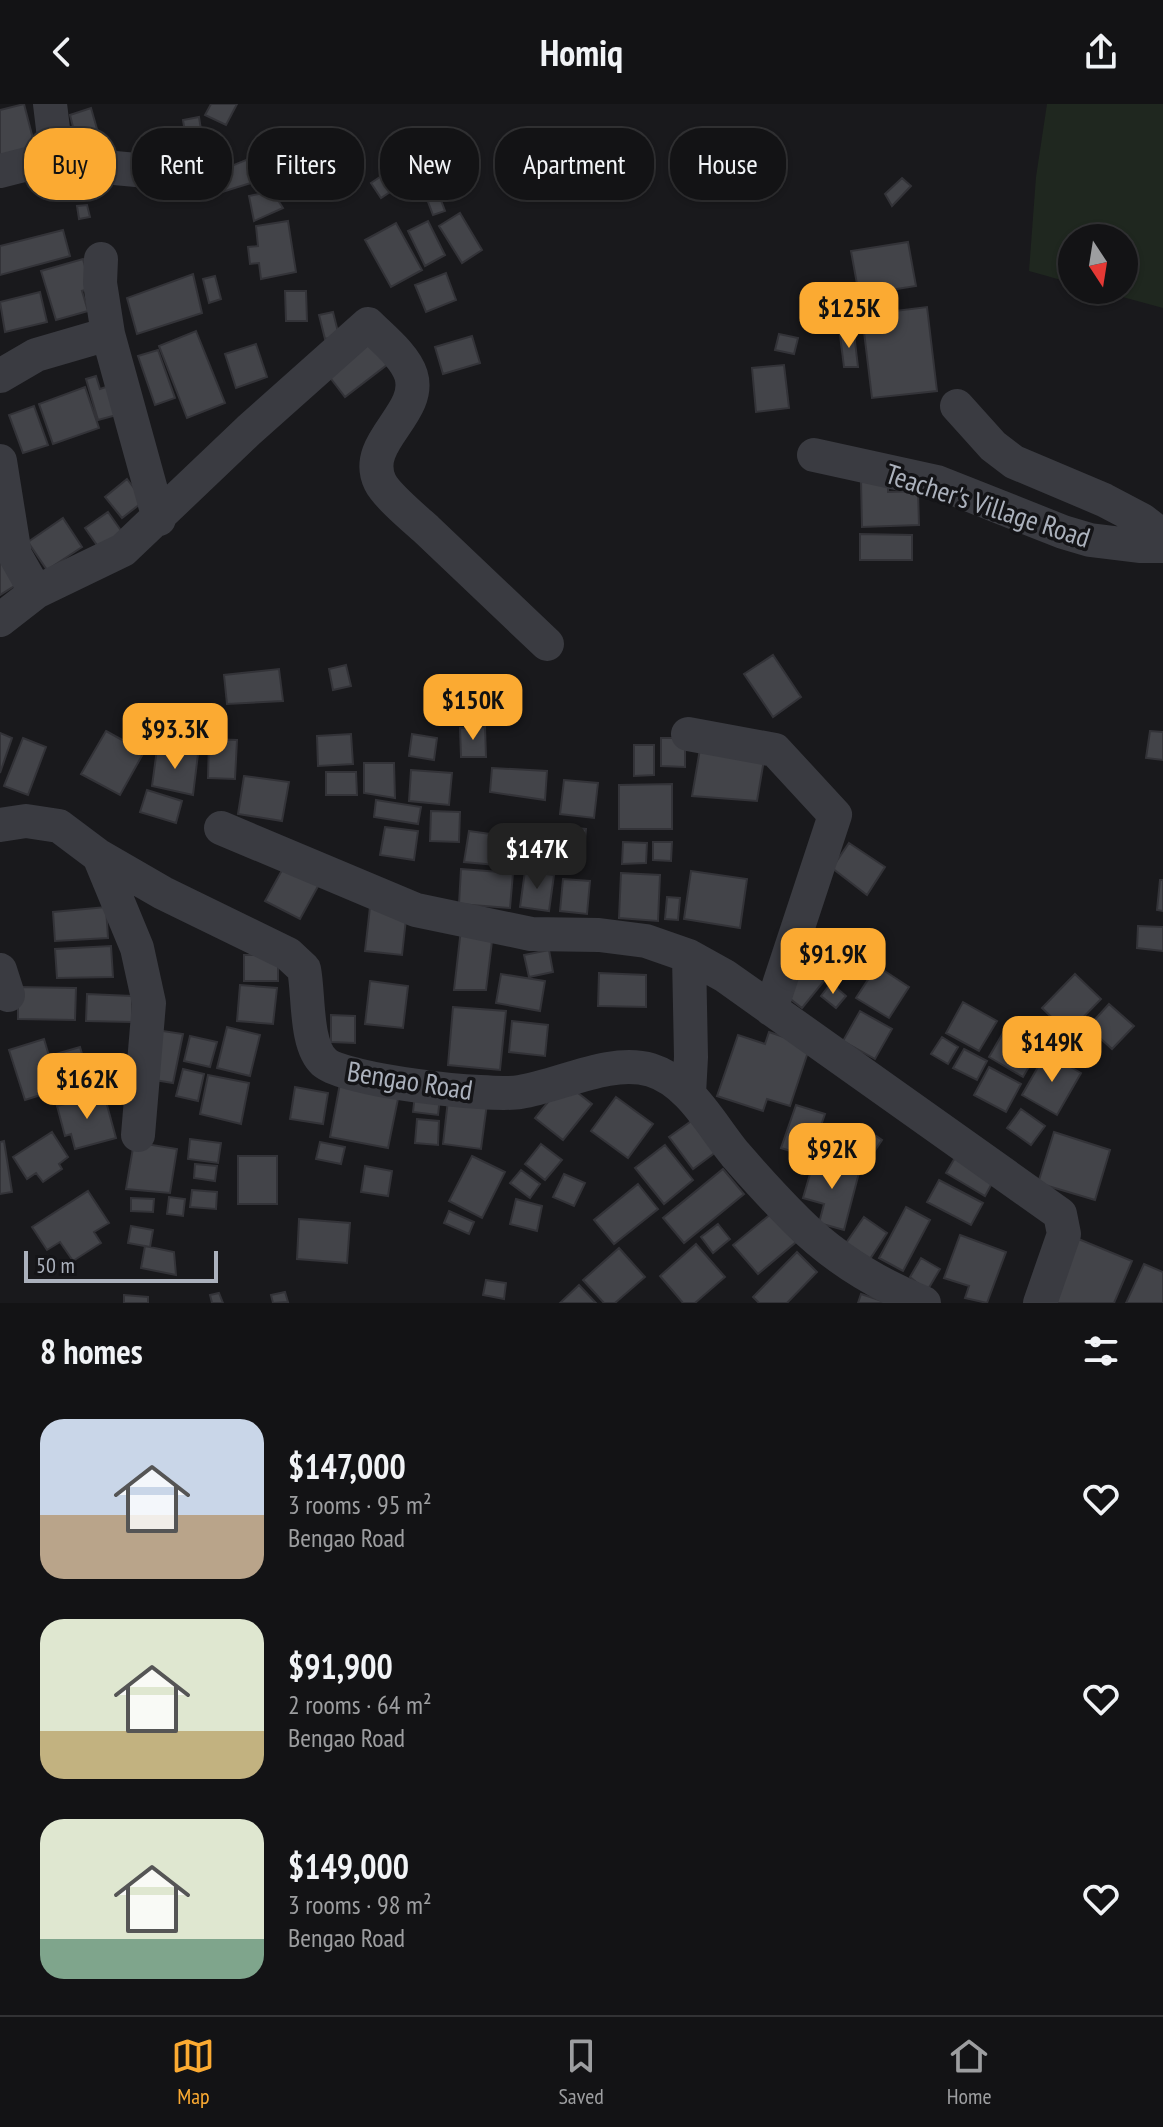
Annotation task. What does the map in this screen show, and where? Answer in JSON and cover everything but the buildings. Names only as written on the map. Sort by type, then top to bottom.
[{"type":"street","points":[[50,104],[53,128]]},
{"type":"street","points":[[0,171],[24,165]]},
{"type":"street","points":[[101,259],[100,283],[108,334],[159,519]]},
{"type":"street","points":[[0,620],[36,592],[123,550],[249,430],[368,324],[395,351],[410,372],[413,388],[405,409],[377,458],[380,482],[407,512],[547,644]]},
{"type":"street","points":[[0,376],[36,355],[108,334]]},
{"type":"street","points":[[957,406],[993,446],[1014,462],[1104,500],[1142,520],[1163,536]]},
{"type":"street","name":"Teacher's Village Road","points":[[814,455],[937,482],[1090,540],[1163,546]]},
{"type":"street","points":[[0,461],[15,555],[36,592]]},
{"type":"street","points":[[688,734],[775,750],[835,815],[771,1009]]},
{"type":"street","name":"Bengao Road","points":[[0,825],[26,821],[59,826],[99,856],[163,893],[288,954],[304,969],[312,1041],[323,1062],[340,1071],[390,1081],[500,1094],[522,1092],[565,1079],[633,1066],[654,1071],[689,1094],[735,1154],[822,1245],[854,1268],[924,1303]]},
{"type":"street","points":[[221,828],[416,910],[531,934],[599,935],[646,941],[689,956],[725,976],[1060,1214],[1064,1234],[1040,1303]]},
{"type":"street","points":[[99,856],[137,948],[149,1003],[138,1135]]},
{"type":"street","points":[[689,956],[689,1094]]},
{"type":"shaded area","points":[[1047,104],[1163,104],[1163,308],[1138,301],[1138,224],[1058,224],[1058,279],[1029,271],[1036,177]]}]
